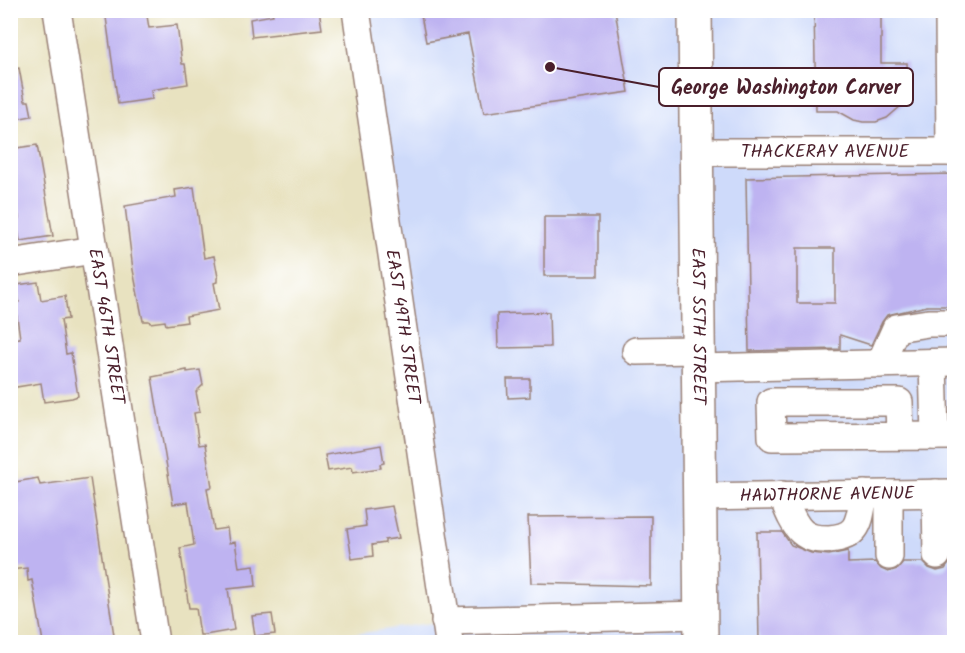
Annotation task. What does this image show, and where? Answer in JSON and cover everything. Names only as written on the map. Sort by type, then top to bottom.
[{"type":"main road","name":"EAST 55TH STREET","points":[[695,10],[701,629]]},
{"type":"street","name":"EAST 46TH STREET","points":[[57,10],[155,642]]},
{"type":"street","name":"EAST 49TH STREET","points":[[356,10],[447,632]]},
{"type":"street","points":[[949,10],[952,152]]},
{"type":"street","name":"THACKERAY AVENUE","points":[[696,152],[952,152]]},
{"type":"street","points":[[10,263],[94,250]]},
{"type":"street","points":[[880,364],[896,328],[928,323],[954,323]]},
{"type":"street","points":[[636,351],[698,359],[880,364],[944,362],[945,436],[900,436]]},
{"type":"street","points":[[937,555],[945,493]]},
{"type":"street","name":"HAWTHORNE AVENUE","points":[[699,497],[945,493]]},
{"type":"street","points":[[782,495],[795,523],[803,533],[817,539],[845,538],[854,530],[877,494]]},
{"type":"street","points":[[877,494],[889,556]]},
{"type":"street","points":[[447,632],[701,629]]},
{"type":"shaded area","points":[[356,11],[954,11],[954,642],[300,642],[445,621]]},
{"type":"building","points":[[105,10],[146,10],[149,28],[177,25],[182,64],[185,64],[188,84],[151,90],[152,99],[118,104]]},
{"type":"building","points":[[319,10],[322,29],[252,37],[250,19],[273,15],[272,12]]},
{"type":"building","points":[[420,10],[615,10],[629,92],[484,113],[468,34],[426,42]]},
{"type":"building","points":[[814,10],[881,10],[881,63],[907,63],[906,96],[902,105],[887,118],[876,122],[863,122],[838,111],[816,111]]},
{"type":"building","points":[[19,68],[25,101],[29,101],[32,116],[10,120],[10,69]]},
{"type":"building","points":[[37,145],[53,236],[20,241],[10,149]]},
{"type":"building","points":[[954,174],[954,306],[927,306],[887,315],[871,345],[840,335],[840,349],[749,351],[746,178]],"holes":[[[797,248],[835,248],[835,303],[797,303]]]},
{"type":"building","points":[[194,187],[204,258],[214,256],[218,277],[217,282],[214,283],[219,310],[186,316],[187,322],[166,325],[165,321],[150,323],[143,321],[133,270],[125,206],[176,197],[175,190]]},
{"type":"building","points":[[544,217],[598,217],[598,276],[544,276]]},
{"type":"building","points":[[38,282],[41,300],[65,296],[68,319],[61,320],[66,354],[71,353],[78,396],[72,398],[44,402],[41,383],[10,388],[10,339],[20,338],[15,303],[19,302],[17,285]]},
{"type":"building","points":[[549,312],[550,347],[498,348],[497,314]]},
{"type":"building","points":[[187,370],[187,372],[200,370],[203,385],[196,392],[200,412],[194,413],[199,445],[205,444],[212,487],[207,488],[214,530],[227,528],[229,543],[235,542],[239,567],[254,565],[256,586],[228,589],[234,630],[205,635],[200,635],[196,608],[189,608],[180,548],[194,545],[188,502],[173,504],[152,377]]},
{"type":"building","points":[[507,379],[530,379],[530,397],[508,398]]},
{"type":"building","points":[[381,445],[384,463],[380,464],[381,468],[353,472],[352,467],[328,471],[325,455]]},
{"type":"building","points":[[38,478],[40,485],[90,478],[115,642],[43,642],[32,580],[28,581],[27,568],[10,570],[10,483]]},
{"type":"building","points":[[392,506],[399,538],[372,545],[373,556],[352,559],[347,529],[366,526],[364,510]]},
{"type":"building","points":[[651,516],[651,586],[531,583],[528,517]]},
{"type":"building","points":[[757,532],[782,532],[791,545],[811,553],[829,555],[848,551],[848,563],[875,562],[881,569],[888,572],[897,569],[903,562],[923,562],[929,568],[937,571],[945,569],[951,561],[954,561],[954,642],[759,642]]},
{"type":"building","points":[[272,614],[275,634],[255,636],[252,616]]},
{"type":"place","name":"George Washington Carver","points":[[550,67]]}]
